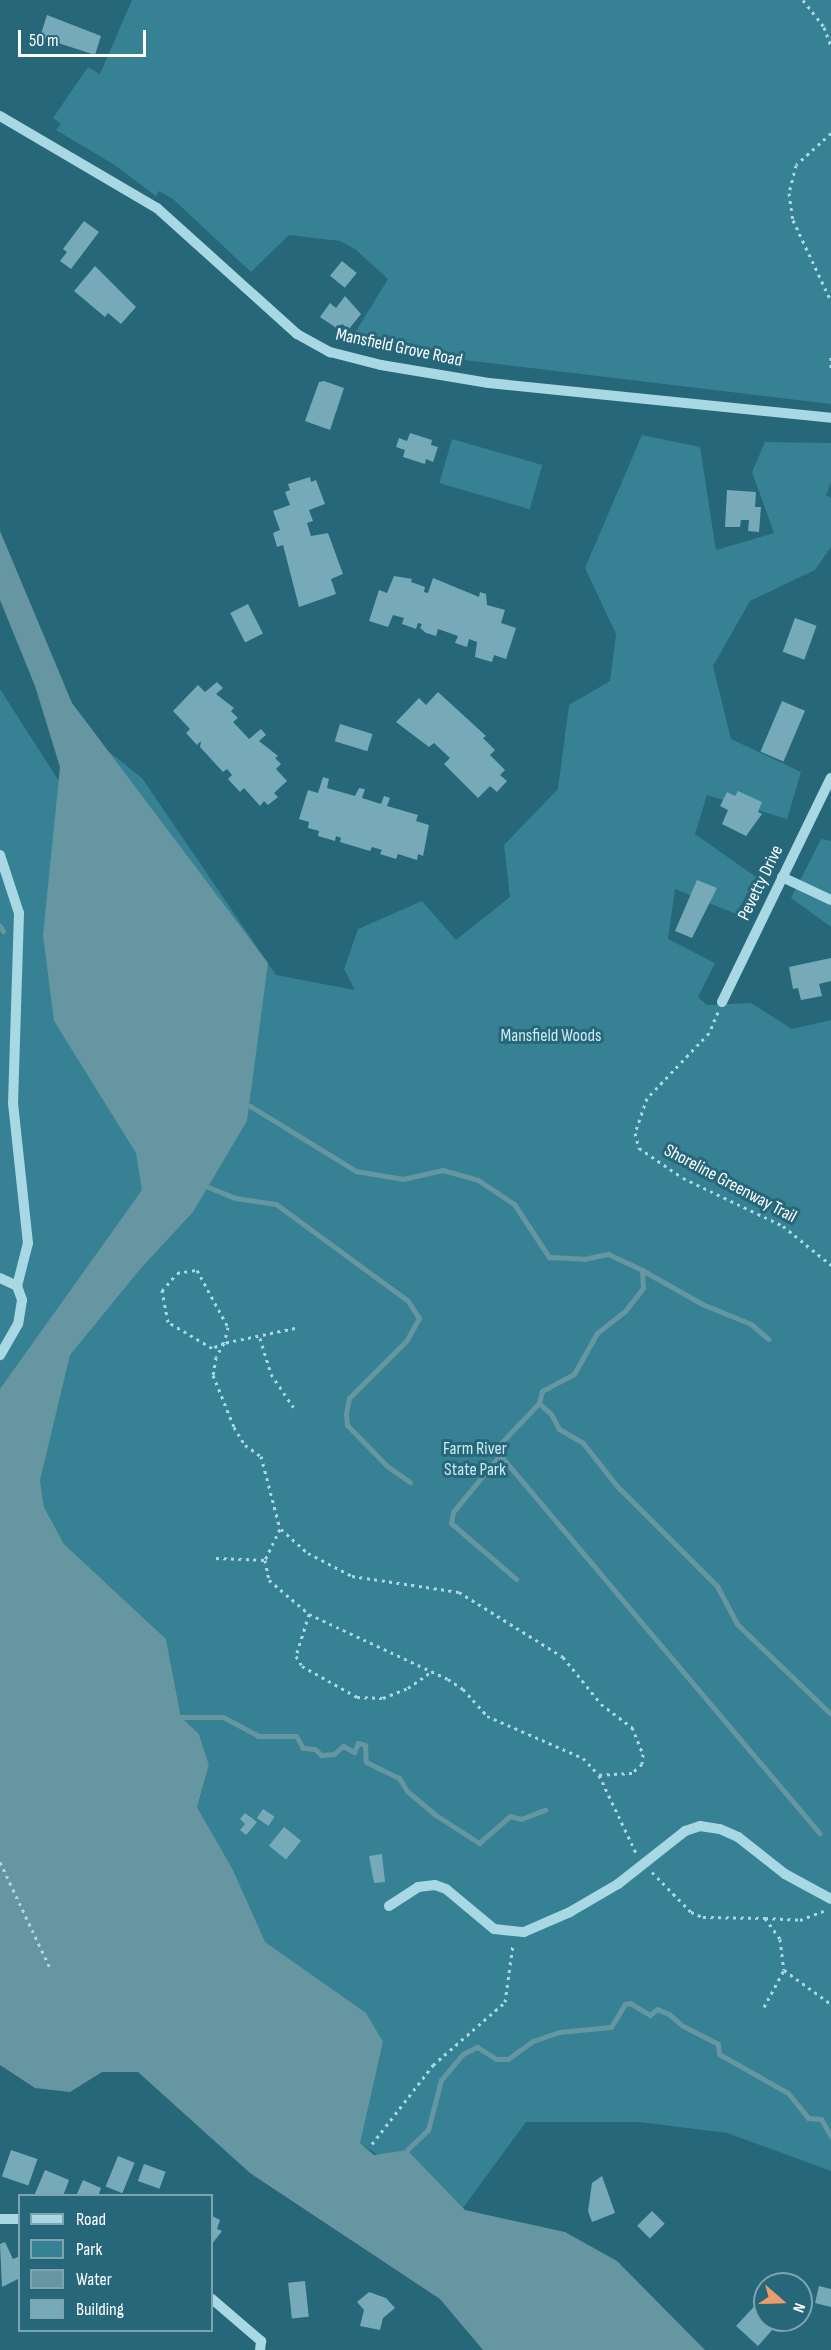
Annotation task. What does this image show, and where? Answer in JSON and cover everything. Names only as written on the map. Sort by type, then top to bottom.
[{"type":"street","name":"Mansfield Grove Road","points":[[0,116],[157,208],[288,327],[330,352],[381,365],[489,383],[831,418]]},
{"type":"street","name":"Pevetty Drive","points":[[722,1002],[831,778]]},
{"type":"street","points":[[0,855],[19,913],[13,1103],[28,1243],[16,1286],[22,1300],[18,1324],[0,1355]]},
{"type":"street","points":[[782,877],[831,900]]},
{"type":"street","points":[[0,1278],[16,1286]]},
{"type":"street","points":[[389,1906],[418,1887],[435,1885],[446,1889],[494,1929],[514,1933],[570,1912],[644,1864],[685,1831],[708,1827],[738,1837],[793,1879],[830,1902]]},
{"type":"street","points":[[0,2219],[18,2219]]},
{"type":"street","points":[[213,2301],[261,2341],[260,2350]]},
{"type":"path","points":[[803,0],[824,27],[831,46]]},
{"type":"path","points":[[831,133],[796,165],[789,193],[793,220],[831,301]]},
{"type":"path","points":[[831,357],[831,371]]},
{"type":"path","name":"Shoreline Greenway Trail","points":[[722,1002],[709,1033],[647,1098],[635,1133],[639,1148],[683,1178],[783,1226],[831,1265]]},
{"type":"path","points":[[295,1328],[260,1338],[224,1343],[212,1348],[168,1322],[162,1291],[177,1273],[198,1270],[206,1282],[228,1327],[224,1343],[216,1357],[213,1375],[234,1428],[245,1445],[261,1456],[280,1529],[308,1553],[352,1576],[459,1592],[563,1657],[601,1704],[632,1727],[643,1754],[642,1764],[632,1773],[599,1775]]},
{"type":"path","points":[[260,1338],[271,1374],[293,1407]]},
{"type":"path","points":[[280,1529],[265,1560],[269,1580],[309,1614],[432,1671],[463,1689],[487,1716],[583,1758],[599,1775],[644,1864],[691,1912],[728,1919],[800,1920],[817,1917],[830,1902]]},
{"type":"path","points":[[216,1558],[265,1560]]},
{"type":"path","points":[[309,1614],[296,1656],[302,1666],[357,1697],[383,1698],[408,1688],[432,1671]]},
{"type":"path","points":[[0,1862],[50,1968]]},
{"type":"path","points":[[764,2007],[784,1970],[780,1939],[765,1918]]},
{"type":"path","points":[[372,2144],[434,2065],[505,2002],[514,1933]]},
{"type":"path","points":[[784,1970],[831,2004]]},
{"type":"green space","points":[[132,0],[831,0],[831,404],[373,349],[376,341],[353,336],[388,279],[355,249],[340,241],[289,235],[251,272],[173,199],[159,191],[156,196],[113,164],[56,130],[61,124],[53,118],[88,67],[100,74]]},
{"type":"green space","name":"Farm River State Park","points":[[642,435],[700,447],[716,550],[774,533],[752,472],[765,442],[831,443],[831,483],[826,495],[831,498],[831,547],[815,570],[750,601],[713,666],[731,739],[801,772],[787,819],[707,795],[695,834],[756,877],[736,914],[675,889],[668,939],[715,963],[698,997],[707,1005],[751,1003],[792,1029],[831,1020],[831,2171],[727,2133],[639,2122],[526,2122],[463,2208],[359,2143],[383,2042],[262,1942],[232,1868],[197,1807],[209,1765],[199,1734],[181,1717],[166,1639],[64,1544],[44,1507],[40,1480],[0,1427],[0,689],[59,781],[108,751],[142,778],[276,975],[355,990],[344,969],[358,929],[422,901],[456,940],[510,897],[504,845],[558,789],[569,705],[610,681],[616,634],[585,568]]},
{"type":"green space","points":[[452,439],[542,465],[530,509],[439,483]]},
{"type":"green space","points":[[821,839],[831,841],[831,927],[791,898]]},
{"type":"water","points":[[0,531],[72,703],[268,963],[247,1121],[193,1212],[141,1268],[70,1355],[40,1480],[44,1507],[64,1544],[166,1639],[181,1717],[199,1734],[209,1765],[197,1807],[232,1868],[265,1942],[366,2013],[383,2042],[360,2143],[374,2155],[407,2150],[465,2210],[565,2232],[617,2261],[705,2350],[483,2350],[440,2299],[250,2173],[138,2072],[102,2072],[70,2092],[35,2088],[0,2065],[0,1389],[142,1190],[136,1153],[54,1021],[43,935],[60,767],[35,686],[0,600]]},
{"type":"building","points":[[47,15],[101,36],[95,55],[40,37]]},
{"type":"building","points":[[84,221],[99,232],[71,269],[60,261],[67,252],[63,249]]},
{"type":"building","points":[[342,261],[357,273],[345,288],[330,276]]},
{"type":"building","points":[[95,266],[136,307],[121,324],[108,313],[105,317],[74,291]]},
{"type":"building","points":[[345,296],[361,314],[349,329],[342,324],[338,329],[320,317],[330,303],[336,308]]},
{"type":"building","points":[[324,381],[344,388],[330,430],[305,421],[319,382]]},
{"type":"building","points":[[410,433],[432,440],[431,445],[438,447],[433,462],[426,459],[425,464],[403,457],[405,450],[396,447],[399,438],[407,441]]},
{"type":"building","points":[[310,477],[311,482],[316,480],[325,504],[309,510],[313,521],[307,523],[311,536],[328,533],[343,574],[331,579],[336,594],[299,607],[283,545],[277,547],[273,533],[280,530],[273,511],[290,505],[285,492],[290,490],[288,484]]},
{"type":"building","points":[[727,490],[756,492],[755,507],[761,507],[759,532],[748,531],[749,520],[741,520],[740,527],[725,527]]},
{"type":"building","points":[[394,576],[412,579],[411,582],[425,587],[424,592],[428,593],[433,578],[479,597],[480,592],[486,594],[487,605],[505,610],[501,623],[516,628],[506,659],[494,655],[492,662],[475,657],[477,642],[469,639],[467,647],[455,643],[458,636],[438,629],[436,636],[420,628],[422,624],[418,623],[416,629],[402,624],[404,618],[393,615],[388,627],[369,621],[379,590],[387,593]]},
{"type":"building","points":[[248,604],[263,633],[245,642],[230,613]]},
{"type":"building","points":[[795,618],[817,626],[804,660],[783,652]]},
{"type":"building","points":[[217,682],[223,688],[216,694],[234,708],[231,711],[238,718],[233,722],[249,739],[261,729],[266,735],[259,741],[278,756],[275,758],[281,764],[276,769],[287,781],[274,793],[278,797],[268,805],[264,801],[260,806],[244,788],[240,792],[228,779],[232,775],[227,769],[223,772],[200,747],[201,741],[197,745],[186,733],[190,729],[173,711],[198,685],[205,692]]},
{"type":"building","points":[[438,692],[486,736],[483,738],[495,750],[490,755],[505,770],[500,775],[507,781],[497,792],[490,786],[478,798],[444,764],[450,758],[434,743],[429,747],[396,722],[419,698],[426,705]]},
{"type":"building","points":[[782,701],[805,711],[784,761],[761,752]]},
{"type":"building","points":[[340,724],[373,734],[367,751],[335,741]]},
{"type":"building","points":[[323,777],[329,779],[327,788],[355,796],[359,788],[365,789],[362,798],[381,804],[384,796],[390,798],[387,806],[418,815],[416,821],[429,825],[423,856],[418,854],[417,860],[398,854],[396,859],[380,854],[382,850],[372,847],[370,851],[340,842],[341,838],[336,836],[335,841],[318,836],[319,831],[308,828],[309,822],[299,819],[308,790],[318,793]]},
{"type":"building","points":[[738,791],[762,802],[758,812],[762,814],[746,836],[722,824],[728,810],[720,806],[727,792],[735,796]]},
{"type":"building","points":[[697,880],[717,888],[692,938],[675,931]]},
{"type":"building","points":[[831,958],[831,981],[819,984],[822,996],[801,1000],[798,988],[793,989],[789,967]]},
{"type":"building","points":[[263,1809],[275,1817],[268,1826],[257,1818]]},
{"type":"building","points":[[245,1813],[257,1822],[246,1835],[240,1830],[245,1824],[240,1819]]},
{"type":"building","points":[[284,1827],[301,1841],[286,1859],[269,1846]]},
{"type":"building","points":[[382,1854],[385,1882],[374,1883],[369,1856]]},
{"type":"building","points":[[11,2150],[37,2159],[28,2186],[2,2176]]},
{"type":"building","points":[[118,2156],[135,2163],[122,2193],[106,2187]]},
{"type":"building","points":[[144,2164],[166,2172],[159,2189],[138,2181]]},
{"type":"building","points":[[45,2170],[69,2180],[64,2194],[35,2194]]},
{"type":"building","points":[[602,2176],[615,2213],[592,2222],[588,2211],[592,2183]]},
{"type":"building","points":[[83,2180],[101,2188],[99,2194],[77,2194]]},
{"type":"building","points":[[652,2211],[665,2224],[650,2239],[637,2226]]},
{"type":"building","points":[[213,2216],[220,2220],[217,2229],[222,2231],[213,2243]]},
{"type":"building","points":[[5,2242],[13,2259],[18,2257],[18,2279],[2,2287],[0,2244]]},
{"type":"building","points":[[305,2281],[309,2317],[292,2319],[288,2283]]},
{"type":"building","points":[[819,2286],[831,2289],[831,2307],[815,2303]]},
{"type":"building","points":[[369,2292],[386,2298],[395,2308],[383,2318],[380,2330],[360,2326],[364,2310],[357,2302]]},
{"type":"building","points":[[753,2308],[753,2332],[770,2332],[758,2346],[736,2326]]},
{"type":"waterway","points":[[0,926],[3,931]]},
{"type":"waterway","points":[[250,1106],[356,1171],[403,1179],[443,1170],[478,1180],[514,1204],[549,1257],[584,1259],[608,1254],[642,1270],[643,1288],[625,1311],[597,1333],[574,1374],[542,1391],[539,1403],[551,1414],[559,1429],[583,1443],[617,1486],[717,1586],[737,1624],[831,1714]]},
{"type":"waterway","points":[[208,1187],[235,1198],[276,1204],[408,1301],[419,1318],[407,1340],[349,1398],[346,1414],[347,1425],[387,1466],[410,1482]]},
{"type":"waterway","points":[[642,1270],[702,1304],[751,1324],[768,1339]]},
{"type":"waterway","points":[[539,1403],[501,1443],[500,1455],[820,1833]]},
{"type":"waterway","points":[[500,1455],[453,1512],[451,1523],[516,1579]]},
{"type":"waterway","points":[[181,1717],[223,1717],[258,1736],[296,1736],[303,1748],[315,1749],[321,1755],[334,1754],[343,1746],[354,1752],[358,1743],[365,1745],[366,1762],[399,1778],[407,1791],[434,1814],[479,1843],[510,1816],[521,1819],[545,1810]]},
{"type":"waterway","points":[[407,2150],[428,2130],[441,2080],[463,2054],[477,2047],[496,2059],[508,2059],[533,2041],[559,2032],[611,2027],[625,2004],[630,2003],[650,2015],[657,2009],[669,2014],[683,2026],[718,2044],[719,2054],[788,2093],[808,2118],[821,2119],[831,2136]]},
{"type":"park label","name":"Mansfield Woods","points":[[551,1036]]}]
